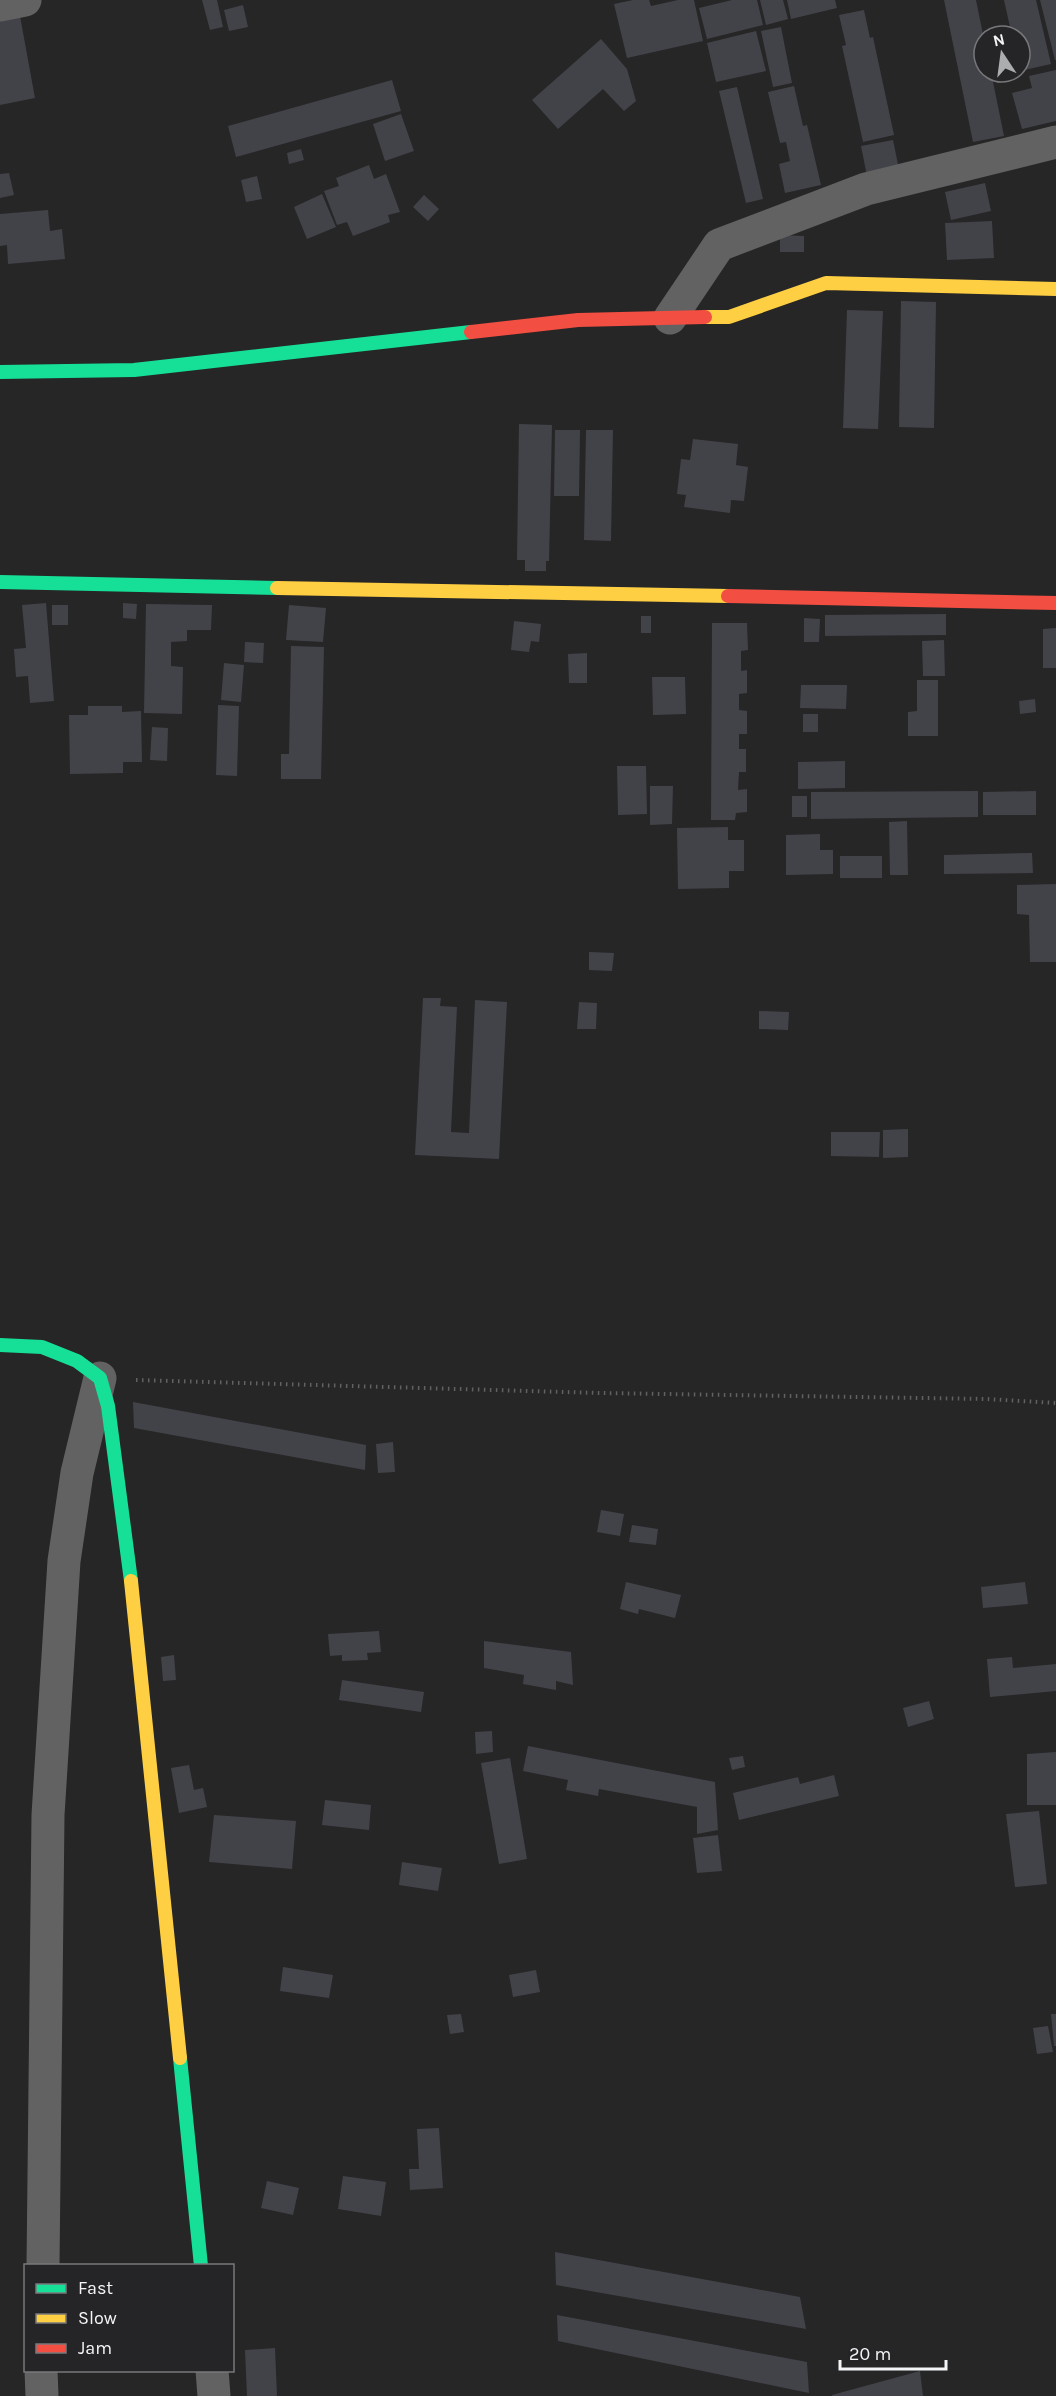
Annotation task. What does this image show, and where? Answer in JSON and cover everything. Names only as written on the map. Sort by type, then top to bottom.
[{"type":"street","points":[[0,5],[25,0]]},
{"type":"street","points":[[670,318],[719,245],[866,189],[1056,142]]},
{"type":"street","points":[[0,372],[134,370],[578,320],[729,317],[826,284],[1056,289]]},
{"type":"street","points":[[0,582],[1056,603]]},
{"type":"street","points":[[0,1345],[42,1347],[77,1361],[100,1378],[108,1406],[134,1606],[201,2264]]},
{"type":"street","points":[[43,2264],[48,1815],[63,1561],[77,1473],[100,1378]]},
{"type":"street","points":[[41,2372],[42,2396]]},
{"type":"street","points":[[212,2372],[214,2396]]},
{"type":"path","points":[[100,1378],[588,1393],[986,1399],[1056,1403]]},
{"type":"building","points":[[202,0],[217,0],[223,27],[210,30]]},
{"type":"building","points":[[633,0],[649,0],[651,6],[678,0],[694,0],[703,41],[627,58],[614,4]]},
{"type":"building","points":[[732,0],[757,0],[763,25],[707,39],[699,8]]},
{"type":"building","points":[[760,0],[783,0],[788,19],[766,25]]},
{"type":"building","points":[[787,0],[835,0],[837,8],[791,19]]},
{"type":"building","points":[[944,0],[976,0],[981,24],[972,24],[972,84],[993,84],[1004,136],[973,142]]},
{"type":"building","points":[[1004,0],[1036,0],[1051,64],[1032,68],[1032,24],[1009,24]]},
{"type":"building","points":[[1040,0],[1056,0],[1056,60],[1055,60]]},
{"type":"building","points":[[243,5],[248,27],[229,31],[224,10]]},
{"type":"building","points":[[864,10],[870,38],[873,37],[894,135],[863,142],[842,46],[846,45],[839,15]]},
{"type":"building","points":[[20,16],[35,98],[0,105],[0,20]]},
{"type":"building","points":[[781,27],[792,83],[773,87],[761,31]]},
{"type":"building","points":[[756,31],[766,71],[716,82],[707,43]]},
{"type":"building","points":[[601,39],[627,69],[636,101],[624,111],[603,89],[558,129],[532,100]]},
{"type":"building","points":[[1056,70],[1056,121],[1022,129],[1012,93],[1032,88],[1032,75]]},
{"type":"building","points":[[392,80],[401,111],[236,157],[228,126]]},
{"type":"building","points":[[794,86],[803,126],[807,125],[821,185],[785,193],[779,164],[790,161],[786,142],[780,143],[768,92]]},
{"type":"building","points":[[737,87],[763,199],[746,203],[719,91]]},
{"type":"building","points":[[401,114],[414,151],[385,161],[373,124]]},
{"type":"building","points":[[893,140],[899,169],[867,176],[861,146]]},
{"type":"building","points":[[301,149],[304,160],[289,164],[287,153]]},
{"type":"building","points":[[369,165],[374,179],[386,174],[400,212],[388,215],[390,222],[353,236],[347,222],[337,225],[324,191],[339,186],[336,178]]},
{"type":"building","points":[[9,173],[14,195],[0,198],[0,174]]},
{"type":"building","points":[[257,176],[262,199],[246,202],[241,180]]},
{"type":"building","points":[[985,183],[991,211],[951,220],[945,192]]},
{"type":"building","points":[[322,194],[336,227],[307,239],[294,207]]},
{"type":"building","points":[[424,195],[439,209],[428,221],[413,207]]},
{"type":"building","points":[[48,210],[50,231],[62,229],[65,259],[8,264],[7,245],[0,246],[0,214]]},
{"type":"building","points":[[992,221],[994,258],[947,260],[945,223]]},
{"type":"building","points":[[780,235],[804,236],[804,252],[780,252]]},
{"type":"building","points":[[901,301],[936,302],[934,428],[899,427]]},
{"type":"building","points":[[847,310],[883,311],[878,429],[843,428]]},
{"type":"building","points":[[519,424],[552,425],[549,561],[546,561],[546,571],[525,571],[525,560],[517,560]]},
{"type":"building","points":[[555,430],[580,430],[579,496],[554,496]]},
{"type":"building","points":[[586,430],[613,430],[611,541],[584,540]]},
{"type":"building","points":[[693,439],[738,444],[736,465],[748,467],[744,501],[731,500],[730,513],[684,507],[686,495],[677,494],[681,459],[690,460]]},
{"type":"building","points":[[46,603],[54,701],[30,703],[28,676],[16,677],[14,649],[26,648],[22,605]]},
{"type":"building","points":[[123,603],[137,604],[136,619],[123,618]]},
{"type":"building","points":[[146,604],[212,605],[211,630],[187,630],[187,641],[171,642],[171,666],[183,667],[182,714],[144,713]]},
{"type":"building","points":[[52,605],[68,605],[68,625],[52,625]]},
{"type":"building","points":[[289,605],[326,608],[323,642],[286,640]]},
{"type":"building","points":[[946,614],[946,635],[825,636],[825,615]]},
{"type":"building","points":[[641,616],[651,616],[651,633],[641,633]]},
{"type":"building","points":[[804,618],[820,619],[819,642],[804,642]]},
{"type":"building","points":[[514,621],[541,624],[539,642],[531,641],[529,652],[511,650]]},
{"type":"building","points":[[712,623],[747,623],[748,650],[741,651],[741,671],[747,670],[747,693],[739,694],[739,710],[747,711],[747,734],[739,734],[739,749],[746,749],[746,772],[739,772],[738,790],[747,789],[747,812],[736,813],[735,820],[711,820]]},
{"type":"building","points":[[1056,628],[1056,668],[1043,668],[1043,629]]},
{"type":"building","points":[[944,640],[945,676],[923,676],[922,641]]},
{"type":"building","points":[[245,642],[264,643],[263,663],[244,662]]},
{"type":"building","points":[[291,646],[324,647],[321,779],[281,779],[281,754],[289,754]]},
{"type":"building","points":[[587,653],[587,683],[569,683],[568,654]]},
{"type":"building","points":[[224,663],[244,665],[241,702],[221,700]]},
{"type":"building","points":[[652,677],[685,677],[686,714],[653,715]]},
{"type":"building","points":[[917,680],[938,680],[938,736],[908,736],[908,712],[917,711]]},
{"type":"building","points":[[801,685],[847,685],[846,709],[800,708]]},
{"type":"building","points":[[1035,699],[1036,712],[1020,714],[1019,701]]},
{"type":"building","points":[[218,705],[239,706],[237,776],[216,775]]},
{"type":"building","points":[[88,706],[122,706],[122,712],[141,711],[142,762],[123,762],[123,773],[70,774],[69,715],[88,715]]},
{"type":"building","points":[[803,714],[818,714],[818,732],[803,732]]},
{"type":"building","points":[[152,727],[168,728],[167,761],[150,760]]},
{"type":"building","points":[[845,761],[845,788],[798,789],[798,762]]},
{"type":"building","points":[[617,766],[646,766],[647,814],[618,815]]},
{"type":"building","points":[[650,786],[673,786],[672,824],[650,825]]},
{"type":"building","points":[[978,791],[978,817],[811,819],[811,792]]},
{"type":"building","points":[[1036,791],[1036,815],[983,815],[983,792]]},
{"type":"building","points":[[792,796],[807,796],[807,817],[792,817]]},
{"type":"building","points":[[907,821],[908,875],[890,875],[889,822]]},
{"type":"building","points":[[728,827],[728,840],[744,840],[744,871],[729,871],[729,888],[678,889],[677,828]]},
{"type":"building","points":[[820,834],[820,850],[833,850],[833,874],[786,875],[786,835]]},
{"type":"building","points":[[1032,853],[1033,873],[944,874],[944,855]]},
{"type":"building","points":[[840,856],[882,856],[882,878],[840,878]]},
{"type":"building","points":[[1056,884],[1056,962],[1030,962],[1029,915],[1017,914],[1017,885]]},
{"type":"building","points":[[589,952],[614,953],[612,971],[589,970]]},
{"type":"building","points":[[423,998],[441,998],[440,1006],[457,1007],[451,1132],[469,1133],[475,1000],[507,1002],[499,1159],[415,1155]]},
{"type":"building","points":[[579,1002],[597,1003],[596,1029],[577,1029]]},
{"type":"building","points":[[759,1011],[789,1012],[788,1030],[759,1029]]},
{"type":"building","points":[[908,1129],[908,1157],[883,1158],[883,1130]]},
{"type":"building","points":[[831,1132],[880,1132],[879,1157],[831,1156]]},
{"type":"building","points":[[133,1402],[366,1445],[365,1470],[134,1428]]},
{"type":"building","points":[[393,1442],[395,1472],[378,1473],[376,1444]]},
{"type":"building","points":[[601,1510],[624,1514],[620,1536],[597,1532]]},
{"type":"building","points":[[632,1525],[658,1529],[656,1545],[629,1542]]},
{"type":"building","points":[[626,1582],[681,1595],[675,1618],[639,1609],[638,1614],[620,1609]]},
{"type":"building","points":[[1025,1582],[1028,1604],[983,1608],[981,1587]]},
{"type":"building","points":[[379,1631],[381,1652],[367,1653],[368,1660],[342,1661],[342,1655],[330,1656],[328,1634]]},
{"type":"building","points":[[484,1641],[571,1652],[573,1685],[556,1681],[556,1690],[523,1684],[524,1675],[484,1668]]},
{"type":"building","points":[[174,1655],[176,1680],[163,1681],[161,1657]]},
{"type":"building","points":[[1012,1657],[1013,1668],[1056,1664],[1056,1691],[990,1697],[987,1659]]},
{"type":"building","points":[[342,1680],[424,1692],[421,1712],[339,1700]]},
{"type":"building","points":[[929,1701],[934,1719],[908,1727],[903,1708]]},
{"type":"building","points":[[492,1731],[493,1752],[476,1754],[475,1732]]},
{"type":"building","points":[[528,1746],[715,1782],[718,1830],[697,1834],[697,1807],[599,1789],[598,1796],[566,1790],[568,1780],[523,1771]]},
{"type":"building","points":[[1056,1752],[1056,1805],[1027,1805],[1027,1754]]},
{"type":"building","points":[[743,1756],[745,1767],[732,1770],[729,1758]]},
{"type":"building","points":[[510,1758],[527,1859],[499,1864],[481,1763]]},
{"type":"building","points":[[189,1765],[194,1790],[203,1788],[207,1807],[179,1813],[171,1768]]},
{"type":"building","points":[[834,1775],[839,1796],[739,1820],[733,1793],[798,1777],[800,1784]]},
{"type":"building","points":[[325,1800],[371,1805],[369,1830],[322,1825]]},
{"type":"building","points":[[1039,1811],[1047,1884],[1015,1887],[1006,1814]]},
{"type":"building","points":[[214,1815],[296,1821],[292,1869],[209,1862]]},
{"type":"building","points":[[718,1835],[722,1871],[697,1873],[693,1838]]},
{"type":"building","points":[[402,1862],[442,1868],[438,1891],[399,1885]]},
{"type":"building","points":[[283,1967],[333,1975],[329,1998],[280,1991]]},
{"type":"building","points":[[536,1970],[540,1992],[513,1997],[509,1975]]},
{"type":"building","points":[[461,2014],[464,2032],[450,2034],[447,2015]]},
{"type":"building","points":[[1051,2014],[1056,2014],[1056,2046],[1054,2046]]},
{"type":"building","points":[[1048,2026],[1053,2052],[1037,2054],[1033,2028]]},
{"type":"building","points":[[439,2128],[443,2188],[410,2190],[409,2169],[419,2169],[417,2129]]},
{"type":"building","points":[[343,2176],[386,2182],[381,2216],[338,2209]]},
{"type":"building","points":[[267,2181],[299,2188],[293,2215],[261,2208]]},
{"type":"building","points":[[555,2252],[800,2297],[806,2329],[556,2285]]},
{"type":"building","points":[[557,2315],[807,2362],[809,2393],[558,2341]]},
{"type":"building","points":[[275,2348],[277,2396],[247,2396],[245,2350]]},
{"type":"building","points":[[920,2371],[923,2396],[832,2396],[832,2395]]},
{"type":"traffic: fast","points":[[0,372],[134,370],[471,332]]},
{"type":"traffic: fast","points":[[0,582],[277,588]]},
{"type":"traffic: fast","points":[[0,1345],[42,1347],[77,1361],[100,1378],[108,1406],[131,1581]]},
{"type":"traffic: fast","points":[[180,2058],[201,2264]]},
{"type":"traffic: slow","points":[[705,317],[729,317],[826,283],[1056,289]]},
{"type":"traffic: slow","points":[[277,588],[728,596]]},
{"type":"traffic: slow","points":[[131,1581],[180,2058]]},
{"type":"traffic: jam","points":[[471,332],[578,320],[705,317]]},
{"type":"traffic: jam","points":[[728,596],[1056,603]]}]
